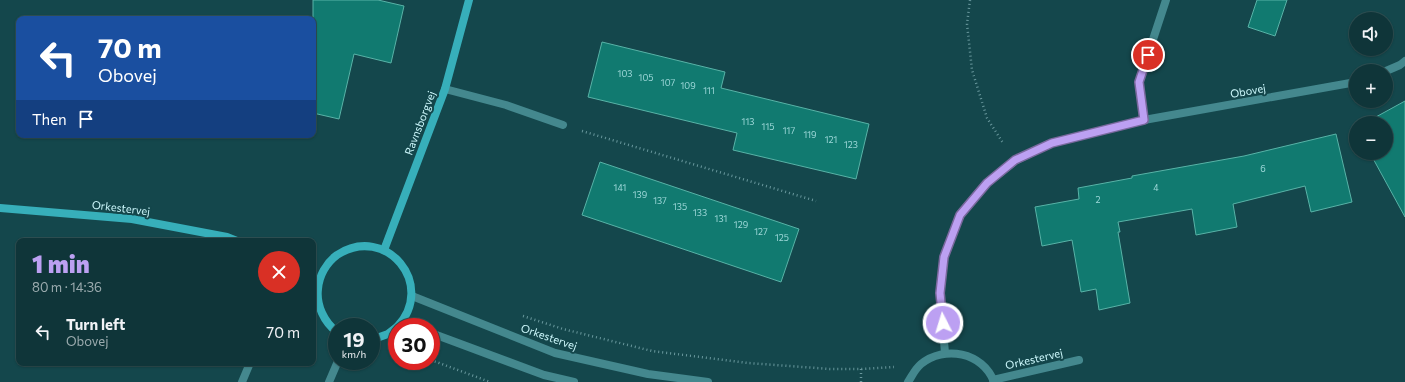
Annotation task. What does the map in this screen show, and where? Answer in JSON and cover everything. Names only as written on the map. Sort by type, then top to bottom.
[{"type":"street","name":"Ravnsborgvej","points":[[384,250],[444,89],[469,0]]},
{"type":"street","points":[[1144,120],[1139,82],[1166,0]]},
{"type":"street","points":[[1393,68],[1405,61]]},
{"type":"street","name":"Obovej","points":[[945,353],[940,293],[944,257],[960,215],[987,183],[1015,160],[1052,143],[1144,120],[1349,83]]},
{"type":"street","points":[[444,89],[506,105],[563,125]]},
{"type":"street","name":"Orkestervej","points":[[0,208],[132,219],[230,238]]},
{"type":"street","points":[[328,322],[320,309],[317,290],[321,275],[327,264],[333,258],[358,246],[368,246],[384,250],[393,256],[406,270],[412,296],[409,309],[404,318]]},
{"type":"street","points":[[316,273],[321,275]]},
{"type":"street","name":"Orkestervej","points":[[412,296],[555,353],[648,374],[708,382]]},
{"type":"street","points":[[440,336],[544,375],[574,382]]},
{"type":"street","points":[[908,382],[920,365],[932,357],[945,353],[961,354],[975,360],[985,368],[993,381]]},
{"type":"street","name":"Orkestervej","points":[[993,381],[1079,360]]},
{"type":"street","points":[[242,382],[249,366]]},
{"type":"street","points":[[329,382],[334,370]]},
{"type":"path","points":[[970,0],[967,24],[972,70],[987,118],[1015,160]]},
{"type":"path","points":[[563,125],[816,201]]},
{"type":"path","points":[[522,316],[563,329],[652,351],[748,363],[830,369],[861,369],[920,365]]},
{"type":"path","points":[[440,363],[490,382]]},
{"type":"path","points":[[861,369],[861,382]]},
{"type":"building","points":[[313,0],[378,0],[404,6],[391,63],[354,54],[339,119],[316,114],[316,16],[313,16]]},
{"type":"building","points":[[1257,0],[1287,0],[1275,36],[1248,27]]},
{"type":"building","points":[[602,42],[725,72],[721,88],[869,124],[856,179],[733,150],[737,133],[588,97]]},
{"type":"building","points":[[1405,101],[1405,217],[1374,160],[1393,160],[1393,116],[1378,116]]},
{"type":"building","points":[[1336,134],[1352,202],[1311,212],[1305,186],[1233,204],[1237,227],[1196,235],[1192,209],[1118,222],[1120,232],[1118,232],[1130,303],[1099,310],[1096,289],[1081,292],[1072,240],[1042,246],[1035,207],[1079,199],[1078,188],[1132,178],[1132,176],[1244,156]]},
{"type":"building","points":[[600,162],[799,229],[781,282],[582,215]]},
{"type":"route","points":[[943,323],[940,293],[944,257],[960,215],[987,183],[1015,160],[1052,143],[1144,120],[1139,82],[1148,55]]}]
